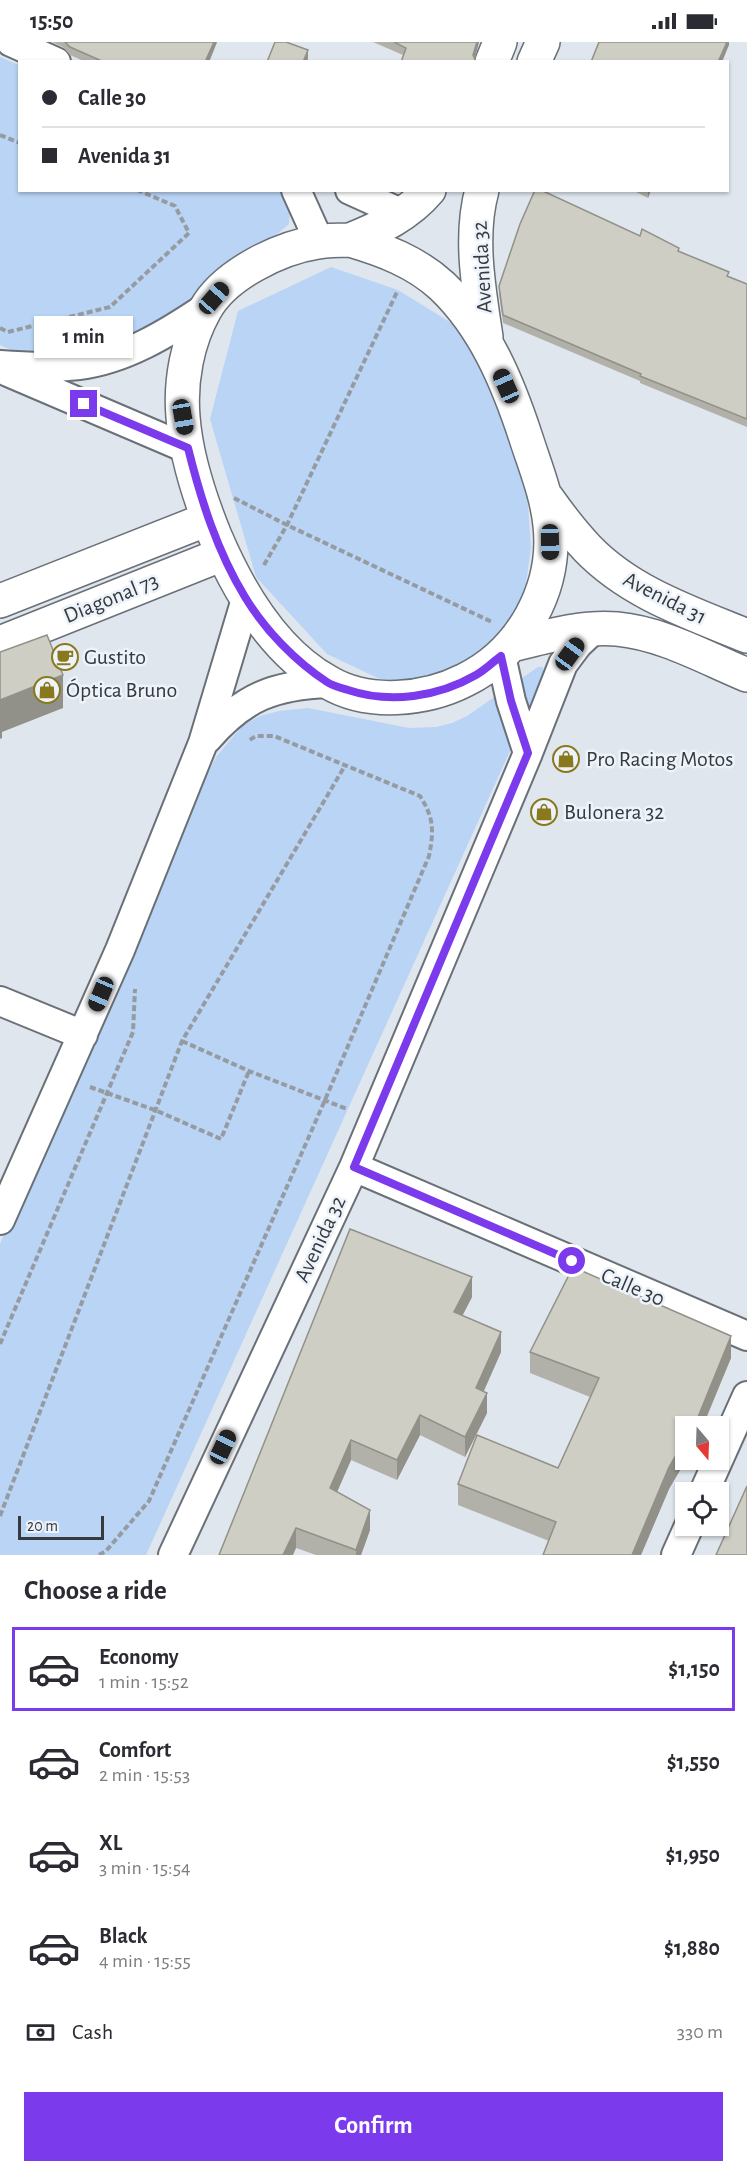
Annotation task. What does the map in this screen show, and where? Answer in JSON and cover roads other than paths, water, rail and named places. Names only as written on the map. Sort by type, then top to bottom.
[{"type":"main road","points":[[493,60],[500,42]]},
{"type":"main road","points":[[535,60],[543,42]]},
{"type":"main road","points":[[335,241],[380,249],[408,262],[440,284],[467,312],[488,345],[515,406],[544,494],[550,526],[550,558],[544,590],[531,619],[511,645],[477,675],[449,688],[419,696],[378,696],[358,693],[329,683],[297,659],[270,631],[243,593],[223,554],[204,507],[188,448],[183,417],[183,382],[189,348],[205,308],[223,288],[252,266],[284,250],[335,241],[381,227],[403,214],[427,192]]},
{"type":"main road","name":"Avenida 32","points":[[483,192],[476,239],[478,277],[488,345]]},
{"type":"main road","name":"Avenida 31","points":[[544,494],[566,525],[588,549],[641,590],[671,605],[747,636]]},
{"type":"main road","name":"Diagonal 73","points":[[0,601],[204,507]]},
{"type":"main road","name":"Diagonal 73","points":[[0,643],[223,554]]},
{"type":"main road","name":"Avenida 31","points":[[511,645],[568,632],[594,629],[637,632],[662,639],[747,675]]},
{"type":"street","points":[[11,42],[52,60]]},
{"type":"street","points":[[298,192],[335,241]]},
{"type":"street","points":[[354,192],[403,214]]},
{"type":"street","points":[[0,367],[47,368],[81,365],[108,358],[160,336],[205,308]]},
{"type":"street","points":[[0,367],[188,448]]},
{"type":"street","points":[[0,1220],[83,1035],[203,743],[243,593]]},
{"type":"street","name":"Avenida 32","points":[[173,1555],[354,1167],[528,753],[563,664],[578,644],[594,629]]},
{"type":"street","points":[[511,645],[511,701],[528,753]]},
{"type":"street","points":[[203,743],[222,721],[245,703],[271,691],[300,684],[329,683]]},
{"type":"street","points":[[0,1001],[83,1035]]},
{"type":"street","name":"Calle 30","points":[[354,1167],[747,1336]]},
{"type":"street","points":[[708,1482],[747,1396]]},
{"type":"street","points":[[676,1555],[685,1536]]},
{"type":"place","name":"Gustito","points":[[65,657]]},
{"type":"place","name":"Óptica Bruno","points":[[47,690]]},
{"type":"place","name":"Pro Racing Motos","points":[[566,759]]},
{"type":"place","name":"Bulonera 32","points":[[544,812]]}]
